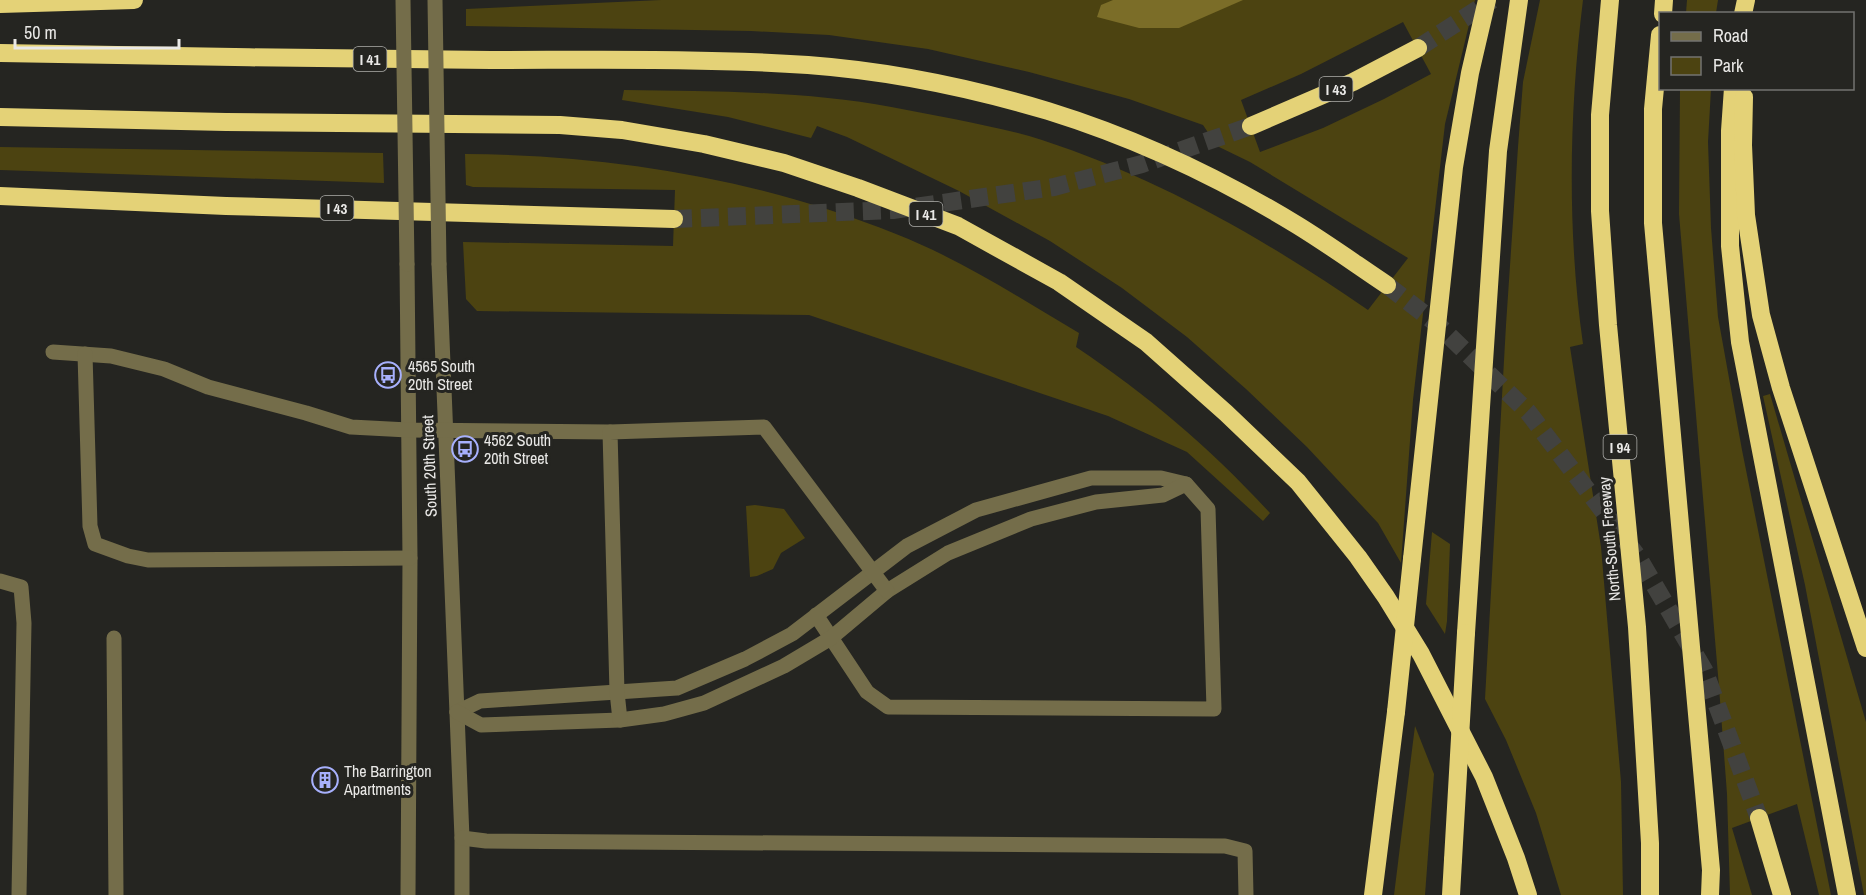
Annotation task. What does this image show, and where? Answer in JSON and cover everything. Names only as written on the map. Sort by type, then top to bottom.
[{"type":"highway","points":[[0,4],[134,0]]},
{"type":"highway","points":[[1373,895],[1396,712],[1454,167],[1470,73],[1487,0]]},
{"type":"highway","points":[[1451,895],[1498,151],[1520,0]]},
{"type":"highway","name":"North-South Freeway","points":[[1610,0],[1600,115],[1600,211],[1608,326],[1637,627],[1650,843],[1650,895]]},
{"type":"highway","points":[[1659,46],[1653,109],[1653,223],[1712,870],[1710,895]]},
{"type":"highway","name":"I 43","points":[[1251,126],[1353,82],[1419,48]]},
{"type":"highway","name":"I 41","points":[[0,53],[740,62],[811,65],[896,77],[949,86],[1032,107],[1154,151],[1187,166],[1297,225],[1387,285]]},
{"type":"highway","points":[[1733,90],[1730,131],[1730,246],[1740,342],[1847,895]]},
{"type":"highway","points":[[1744,90],[1743,144],[1746,215],[1761,315],[1781,388],[1866,648]]},
{"type":"highway","name":"I 41","points":[[0,117],[226,122],[560,124],[622,130],[704,144],[784,163],[958,226],[1059,282],[1146,342],[1226,413],[1298,482],[1358,557],[1421,654],[1484,777],[1528,895]]},
{"type":"highway","name":"I 43","points":[[0,196],[226,206],[502,212],[674,219]]},
{"type":"highway","points":[[1759,818],[1782,895]]},
{"type":"street","name":"South 20th Street","points":[[403,0],[410,558],[408,895]]},
{"type":"street","name":"South 20th Street","points":[[435,0],[439,264],[462,838],[462,895]]},
{"type":"street","points":[[53,352],[111,356],[164,369],[208,387],[351,427],[408,430],[610,432],[764,427],[887,591]]},
{"type":"street","points":[[85,354],[90,526],[95,544],[128,556],[148,560],[410,558]]},
{"type":"street","points":[[610,432],[617,692],[620,720]]},
{"type":"street","points":[[457,712],[480,701],[676,688],[745,659],[792,634],[816,615],[907,546],[976,510],[1091,478],[1161,478],[1186,484],[1208,509],[1215,709],[888,707],[867,692],[816,615]]},
{"type":"street","points":[[457,712],[481,725],[620,720],[664,714],[704,703],[784,666],[831,638],[887,591],[948,553],[1031,519],[1096,502],[1163,495],[1186,484]]},
{"type":"street","points":[[0,580],[21,587],[24,624],[20,895]]},
{"type":"street","points":[[114,638],[116,895]]},
{"type":"street","points":[[462,838],[486,841],[1225,846],[1245,851],[1246,895]]},
{"type":"green space","points":[[661,0],[1475,0],[1445,124],[1413,400],[1401,563],[1378,523],[1307,447],[1246,389],[1187,337],[1122,288],[1050,241],[959,191],[847,137],[817,126],[811,138],[728,117],[622,100],[624,90],[803,96],[891,107],[1031,137],[1086,156],[1171,192],[1291,259],[1368,310],[1408,258],[1250,162],[1217,146],[1203,125],[1129,99],[1029,72],[928,49],[829,35],[751,31],[466,26],[466,9]],"holes":[[[1403,22],[1431,74],[1323,128],[1260,152],[1241,100],[1301,74]]]},
{"type":"green space","points":[[1540,0],[1583,0],[1575,86],[1572,215],[1583,344],[1570,347],[1601,547],[1621,782],[1623,895],[1561,895],[1536,813],[1506,740],[1485,699],[1506,325],[1523,82]]},
{"type":"green space","points":[[1687,0],[1718,0],[1716,12],[1686,12]]},
{"type":"green space","points":[[1680,90],[1711,90],[1708,142],[1711,228],[1718,317],[1742,450],[1831,895],[1819,895],[1797,804],[1732,828],[1752,895],[1730,895],[1727,794],[1719,687],[1679,214]]},
{"type":"green space","points":[[0,147],[383,153],[384,183],[0,170]]},
{"type":"green space","points":[[465,154],[575,159],[684,174],[792,198],[920,244],[989,280],[1079,333],[1076,347],[1129,384],[1178,424],[1270,513],[1263,521],[1187,452],[1108,416],[809,315],[477,311],[466,299],[463,242],[673,246],[675,190],[473,187],[466,185]]},
{"type":"green space","points":[[1770,394],[1866,722],[1866,895],[1864,895],[1805,585],[1763,396]]},
{"type":"green space","points":[[746,506],[784,509],[805,538],[781,553],[773,569],[750,577]]},
{"type":"green space","points":[[1432,532],[1450,544],[1445,634],[1426,604]]},
{"type":"green space","points":[[1415,726],[1434,774],[1425,895],[1394,895]]},
{"type":"shaded area","points":[[1113,0],[1243,0],[1179,28],[1139,28],[1097,17],[1101,5]]},
{"type":"tunnel","points":[[1418,48],[1492,0]]},
{"type":"tunnel","points":[[674,219],[893,210],[1054,187],[1142,164],[1251,126]]},
{"type":"tunnel","points":[[1387,285],[1437,324],[1528,412],[1638,557],[1704,670],[1759,818]]},
{"type":"place","name":"4565 South 20th Street","points":[[388,375]]},
{"type":"place","name":"4562 South 20th Street","points":[[465,449]]},
{"type":"place","name":"The Barrington Apartments","points":[[325,780]]}]
